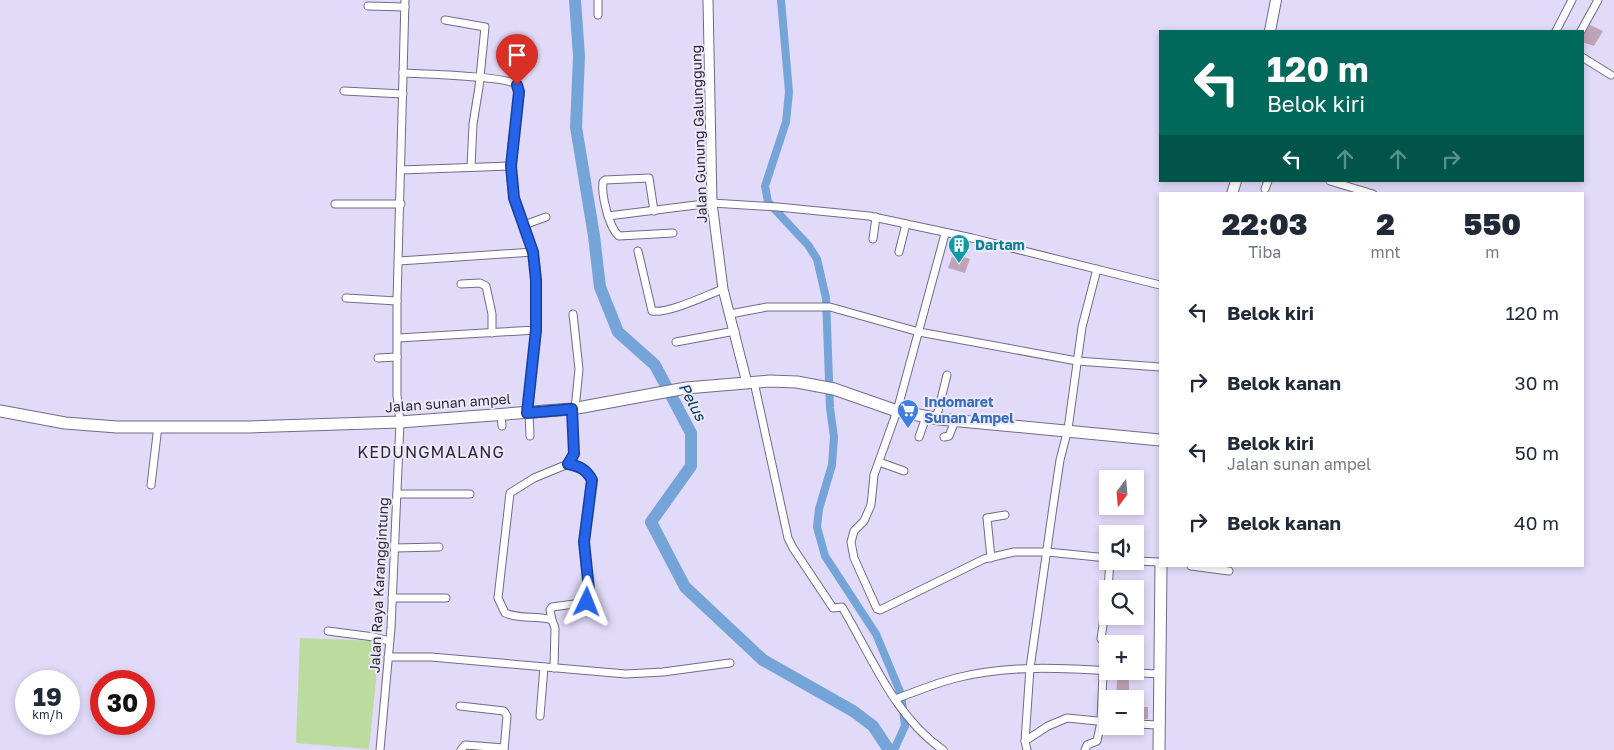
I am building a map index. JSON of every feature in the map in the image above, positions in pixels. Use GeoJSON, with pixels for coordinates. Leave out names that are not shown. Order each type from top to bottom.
{"type":"FeatureCollection","features":[{"type":"Feature","properties":{"kind":"main road"},"geometry":{"type":"LineString","coordinates":[[1270,30],[1276,0]]}},
{"type":"Feature","properties":{"kind":"main road","name":"Jalan sunan ampel"},"geometry":{"type":"LineString","coordinates":[[0,411],[41,420],[82,425],[249,427],[400,422],[574,409],[686,388],[797,382],[820,386],[897,411],[931,418],[1159,440]]}},
{"type":"Feature","properties":{"kind":"main road"},"geometry":{"type":"LineString","coordinates":[[1159,750],[1161,567]]}},
{"type":"Feature","properties":{"kind":"street"},"geometry":{"type":"LineString","coordinates":[[598,0],[598,16]]}},
{"type":"Feature","properties":{"kind":"street","name":"Jalan Gunung Galunggung"},"geometry":{"type":"LineString","coordinates":[[708,0],[712,203],[723,289],[751,383]]}},
{"type":"Feature","properties":{"kind":"street"},"geometry":{"type":"LineString","coordinates":[[1557,30],[1572,0]]}},
{"type":"Feature","properties":{"kind":"street"},"geometry":{"type":"LineString","coordinates":[[1582,30],[1598,0]]}},
{"type":"Feature","properties":{"kind":"street"},"geometry":{"type":"LineString","coordinates":[[368,6],[405,3]]}},
{"type":"Feature","properties":{"kind":"street","name":"Jalan Raya Karanggintung"},"geometry":{"type":"LineString","coordinates":[[380,750],[392,598],[400,422],[397,395],[397,300],[405,3]]}},
{"type":"Feature","properties":{"kind":"street"},"geometry":{"type":"LineString","coordinates":[[444,20],[485,27],[473,124],[471,167]]}},
{"type":"Feature","properties":{"kind":"street"},"geometry":{"type":"LineString","coordinates":[[1584,58],[1611,75]]}},
{"type":"Feature","properties":{"kind":"street"},"geometry":{"type":"LineString","coordinates":[[403,73],[480,78],[512,82],[517,85],[519,92],[511,166],[514,198],[533,252],[536,280],[536,330],[528,413],[530,436]]}},
{"type":"Feature","properties":{"kind":"street"},"geometry":{"type":"LineString","coordinates":[[344,91],[403,94]]}},
{"type":"Feature","properties":{"kind":"street"},"geometry":{"type":"LineString","coordinates":[[401,170],[511,166]]}},
{"type":"Feature","properties":{"kind":"street"},"geometry":{"type":"LineString","coordinates":[[654,211],[649,178],[605,180],[602,185],[608,216],[615,233],[619,236],[674,233]]}},
{"type":"Feature","properties":{"kind":"street"},"geometry":{"type":"LineString","coordinates":[[1265,189],[1268,182]]}},
{"type":"Feature","properties":{"kind":"street"},"geometry":{"type":"LineString","coordinates":[[1333,182],[1366,192]]}},
{"type":"Feature","properties":{"kind":"street"},"geometry":{"type":"LineString","coordinates":[[608,216],[712,203],[778,206],[876,217],[1159,285]]}},
{"type":"Feature","properties":{"kind":"street"},"geometry":{"type":"LineString","coordinates":[[336,204],[401,204]]}},
{"type":"Feature","properties":{"kind":"street"},"geometry":{"type":"LineString","coordinates":[[524,226],[546,217]]}},
{"type":"Feature","properties":{"kind":"street"},"geometry":{"type":"LineString","coordinates":[[873,239],[876,217]]}},
{"type":"Feature","properties":{"kind":"street"},"geometry":{"type":"LineString","coordinates":[[899,252],[906,224]]}},
{"type":"Feature","properties":{"kind":"street"},"geometry":{"type":"LineString","coordinates":[[945,234],[897,411],[874,475],[871,505],[864,520],[854,531],[851,542],[854,558],[877,609],[880,610],[991,558],[1014,552],[1047,552],[1099,557]]}},
{"type":"Feature","properties":{"kind":"street"},"geometry":{"type":"LineString","coordinates":[[638,251],[652,311],[658,312],[671,308],[723,289]]}},
{"type":"Feature","properties":{"kind":"street"},"geometry":{"type":"LineString","coordinates":[[399,260],[533,252]]}},
{"type":"Feature","properties":{"kind":"street"},"geometry":{"type":"LineString","coordinates":[[1027,750],[1025,741],[1030,668],[1060,460],[1068,431],[1082,328],[1097,269]]}},
{"type":"Feature","properties":{"kind":"street"},"geometry":{"type":"LineString","coordinates":[[461,284],[480,283],[486,286],[492,314],[492,333]]}},
{"type":"Feature","properties":{"kind":"street"},"geometry":{"type":"LineString","coordinates":[[346,298],[397,300]]}},
{"type":"Feature","properties":{"kind":"street"},"geometry":{"type":"LineString","coordinates":[[730,314],[767,307],[830,307],[919,332],[1077,361],[1159,367]]}},
{"type":"Feature","properties":{"kind":"street"},"geometry":{"type":"LineString","coordinates":[[568,464],[574,454],[574,409],[579,369],[573,314]]}},
{"type":"Feature","properties":{"kind":"street"},"geometry":{"type":"LineString","coordinates":[[398,338],[536,330]]}},
{"type":"Feature","properties":{"kind":"street"},"geometry":{"type":"LineString","coordinates":[[676,342],[734,331]]}},
{"type":"Feature","properties":{"kind":"street"},"geometry":{"type":"LineString","coordinates":[[378,358],[397,357]]}},
{"type":"Feature","properties":{"kind":"street"},"geometry":{"type":"LineString","coordinates":[[919,437],[931,418],[947,376]]}},
{"type":"Feature","properties":{"kind":"street"},"geometry":{"type":"LineString","coordinates":[[751,383],[789,541],[798,560],[833,608],[842,607],[883,683],[895,699],[931,741],[943,750]]}},
{"type":"Feature","properties":{"kind":"street"},"geometry":{"type":"LineString","coordinates":[[501,414],[502,426]]}},
{"type":"Feature","properties":{"kind":"street"},"geometry":{"type":"LineString","coordinates":[[944,437],[948,437],[951,434],[955,421]]}},
{"type":"Feature","properties":{"kind":"street"},"geometry":{"type":"LineString","coordinates":[[151,485],[158,426]]}},
{"type":"Feature","properties":{"kind":"street"},"geometry":{"type":"LineString","coordinates":[[879,462],[904,472]]}},
{"type":"Feature","properties":{"kind":"street"},"geometry":{"type":"LineString","coordinates":[[552,620],[542,617],[513,616],[504,612],[498,598],[510,493],[534,478],[568,464],[578,466],[592,480],[584,542],[590,599],[589,602],[552,607],[550,610],[555,628],[554,668]]}},
{"type":"Feature","properties":{"kind":"street"},"geometry":{"type":"LineString","coordinates":[[397,494],[470,494]]}},
{"type":"Feature","properties":{"kind":"street"},"geometry":{"type":"LineString","coordinates":[[991,558],[987,518],[1005,515]]}},
{"type":"Feature","properties":{"kind":"street"},"geometry":{"type":"LineString","coordinates":[[395,548],[439,547]]}},
{"type":"Feature","properties":{"kind":"street"},"geometry":{"type":"LineString","coordinates":[[1144,561],[1159,562]]}},
{"type":"Feature","properties":{"kind":"street"},"geometry":{"type":"LineString","coordinates":[[1199,567],[1229,571]]}},
{"type":"Feature","properties":{"kind":"street"},"geometry":{"type":"LineString","coordinates":[[392,598],[446,598]]}},
{"type":"Feature","properties":{"kind":"street"},"geometry":{"type":"LineString","coordinates":[[328,631],[374,637],[389,641]]}},
{"type":"Feature","properties":{"kind":"street"},"geometry":{"type":"LineString","coordinates":[[388,657],[431,657],[635,674],[730,663]]}},
{"type":"Feature","properties":{"kind":"street"},"geometry":{"type":"LineString","coordinates":[[540,716],[544,667]]}},
{"type":"Feature","properties":{"kind":"street"},"geometry":{"type":"LineString","coordinates":[[895,699],[956,678],[1003,670],[1030,668],[1099,672]]}},
{"type":"Feature","properties":{"kind":"street"},"geometry":{"type":"LineString","coordinates":[[1144,673],[1159,674]]}},
{"type":"Feature","properties":{"kind":"street"},"geometry":{"type":"LineString","coordinates":[[460,706],[504,711],[507,716],[504,749],[465,745],[461,750]]}},
{"type":"Feature","properties":{"kind":"street"},"geometry":{"type":"LineString","coordinates":[[1025,741],[1048,726],[1066,718],[1099,721]]}},
{"type":"Feature","properties":{"kind":"street"},"geometry":{"type":"LineString","coordinates":[[1144,724],[1159,725]]}},
{"type":"Feature","properties":{"kind":"street"},"geometry":{"type":"LineString","coordinates":[[1085,750],[1086,745],[1097,741],[1099,735]]}},
{"type":"Feature","properties":{"kind":"green space"},"geometry":{"type":"Polygon","coordinates":[[[300,638],[380,641],[369,749],[296,743],[300,638]]]}},
{"type":"Feature","properties":{"kind":"building"},"geometry":{"type":"Polygon","coordinates":[[[1590,25],[1603,31],[1594,46],[1584,43],[1584,33],[1590,25]]]}},
{"type":"Feature","properties":{"kind":"building","name":"Dartam"},"geometry":{"type":"Polygon","coordinates":[[[958,255],[970,259],[965,273],[948,268],[952,257],[958,259],[958,255]]]}},
{"type":"Feature","properties":{"kind":"building"},"geometry":{"type":"Polygon","coordinates":[[[1117,680],[1129,680],[1129,690],[1116,690],[1117,680]]]}},
{"type":"Feature","properties":{"kind":"building"},"geometry":{"type":"Polygon","coordinates":[[[1144,707],[1148,707],[1148,719],[1144,719],[1144,707]]]}},
{"type":"Feature","properties":{"kind":"waterway","name":"Pelus"},"geometry":{"type":"LineString","coordinates":[[575,0],[579,56],[576,127],[594,236],[600,287],[618,332],[655,365],[691,433],[691,466],[651,522],[685,587],[763,660],[853,711],[873,726],[889,750]]}},
{"type":"Feature","properties":{"kind":"waterway"},"geometry":{"type":"LineString","coordinates":[[781,0],[789,92],[786,122],[765,186],[768,202],[808,245],[817,259],[826,298],[830,408],[834,437],[832,465],[819,509],[817,527],[825,556],[876,634],[901,694],[905,726],[894,750]]}},
{"type":"Feature","properties":{"kind":"place","name":"Dartam"},"geometry":{"type":"Point","coordinates":[959,264]}},
{"type":"Feature","properties":{"kind":"place","name":"Indomaret Sunan Ampel"},"geometry":{"type":"Point","coordinates":[908,429]}},
{"type":"Feature","properties":{"kind":"district","name":"KEDUNGMALANG"},"geometry":{"type":"Point","coordinates":[431,452]}},
{"type":"Feature","properties":{"kind":"route"},"geometry":{"type":"LineString","coordinates":[[517,85],[519,92],[511,166],[514,198],[533,252],[536,280],[536,330],[527,413],[572,409],[574,454],[568,464],[578,466],[584,470],[592,480],[584,542],[590,599],[587,602]]}}]}
